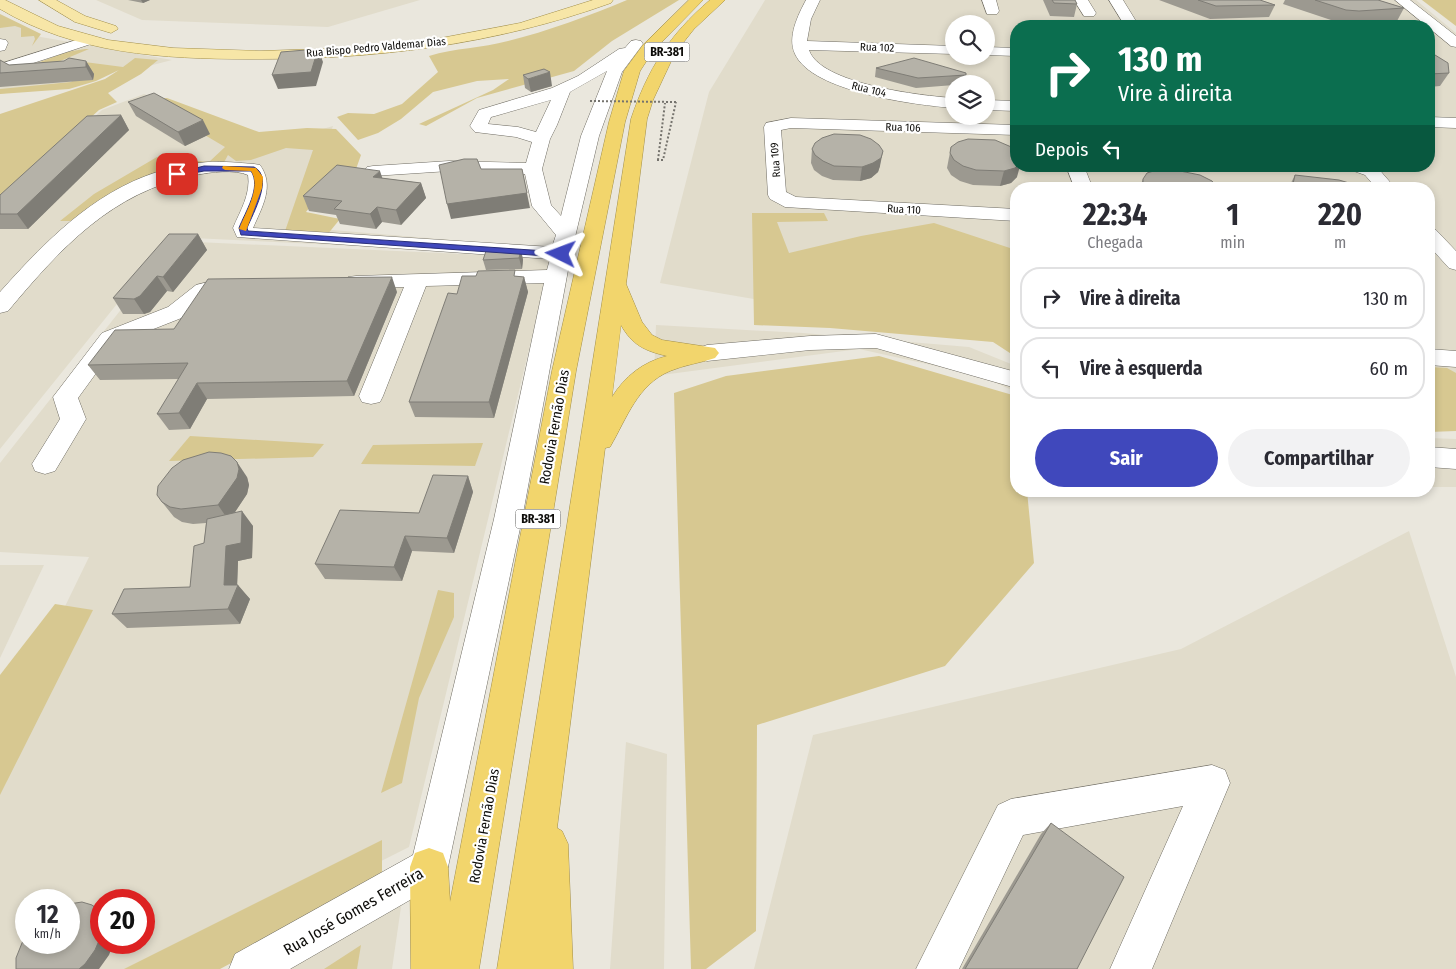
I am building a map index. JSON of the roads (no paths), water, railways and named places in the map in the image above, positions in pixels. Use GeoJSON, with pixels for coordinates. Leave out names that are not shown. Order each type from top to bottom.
{"type":"FeatureCollection","features":[{"type":"Feature","properties":{"kind":"highway","name":"BR-381"},"geometry":{"type":"LineString","coordinates":[[518,969],[617,286],[639,119],[646,94],[668,50],[690,24],[718,0]]}},
{"type":"Feature","properties":{"kind":"highway","name":"BR-381"},"geometry":{"type":"LineString","coordinates":[[636,44],[654,28],[693,3]]}},
{"type":"Feature","properties":{"kind":"highway","name":"Rodovia Fernão Dias"},"geometry":{"type":"LineString","coordinates":[[458,969],[564,371],[617,122],[632,72],[648,48],[693,3]]}},
{"type":"Feature","properties":{"kind":"highway"},"geometry":{"type":"LineString","coordinates":[[617,286],[633,323],[644,340],[663,347],[707,353]]}},
{"type":"Feature","properties":{"kind":"highway","name":"BR-381"},"geometry":{"type":"LineString","coordinates":[[592,457],[625,394],[639,378],[659,367],[707,353]]}},
{"type":"Feature","properties":{"kind":"highway"},"geometry":{"type":"LineString","coordinates":[[547,765],[552,969]]}},
{"type":"Feature","properties":{"kind":"highway"},"geometry":{"type":"LineString","coordinates":[[430,867],[432,969]]}},
{"type":"Feature","properties":{"kind":"main road"},"geometry":{"type":"LineString","coordinates":[[46,0],[80,19],[101,27],[128,32]]}},
{"type":"Feature","properties":{"kind":"main road","name":"Rua Bispo Pedro Valdemar Dias"},"geometry":{"type":"LineString","coordinates":[[206,40],[271,43],[401,35],[532,11],[567,0]]}},
{"type":"Feature","properties":{"kind":"main road","name":"Rua Bispo Pedro Valdemar Dias"},"geometry":{"type":"LineString","coordinates":[[0,3],[29,19],[63,33],[89,40],[129,48],[218,55],[353,51],[420,45],[499,31],[550,19],[606,0]]}},
{"type":"Feature","properties":{"kind":"street"},"geometry":{"type":"LineString","coordinates":[[801,45],[804,16],[813,0]]}},
{"type":"Feature","properties":{"kind":"street"},"geometry":{"type":"LineString","coordinates":[[1081,0],[1089,13]]}},
{"type":"Feature","properties":{"kind":"street"},"geometry":{"type":"LineString","coordinates":[[1116,0],[1128,20]]}},
{"type":"Feature","properties":{"kind":"street"},"geometry":{"type":"LineString","coordinates":[[1402,0],[1427,20]]}},
{"type":"Feature","properties":{"kind":"street"},"geometry":{"type":"LineString","coordinates":[[1435,26],[1456,43]]}},
{"type":"Feature","properties":{"kind":"street"},"geometry":{"type":"LineString","coordinates":[[27,60],[63,33]]}},
{"type":"Feature","properties":{"kind":"street"},"geometry":{"type":"LineString","coordinates":[[1,69],[89,40]]}},
{"type":"Feature","properties":{"kind":"street"},"geometry":{"type":"LineString","coordinates":[[541,139],[518,132],[481,128],[478,126],[485,114],[528,103],[563,89],[595,72],[636,44]]}},
{"type":"Feature","properties":{"kind":"street","name":"Rodovia Fernão Dias"},"geometry":{"type":"LineString","coordinates":[[430,867],[508,518],[560,262],[590,136],[615,71],[636,44]]}},
{"type":"Feature","properties":{"kind":"street","name":"Rua 102"},"geometry":{"type":"LineString","coordinates":[[801,45],[945,50]]}},
{"type":"Feature","properties":{"kind":"street","name":"Rua 104"},"geometry":{"type":"LineString","coordinates":[[801,45],[803,56],[817,68],[852,86],[931,103],[945,104]]}},
{"type":"Feature","properties":{"kind":"street"},"geometry":{"type":"LineString","coordinates":[[995,51],[1010,52]]}},
{"type":"Feature","properties":{"kind":"street"},"geometry":{"type":"LineString","coordinates":[[1,69],[38,71]]}},
{"type":"Feature","properties":{"kind":"street"},"geometry":{"type":"LineString","coordinates":[[560,262],[542,206],[533,169],[541,139],[549,125],[563,89]]}},
{"type":"Feature","properties":{"kind":"street"},"geometry":{"type":"LineString","coordinates":[[995,105],[1010,106]]}},
{"type":"Feature","properties":{"kind":"street"},"geometry":{"type":"LineString","coordinates":[[1435,122],[1456,123]]}},
{"type":"Feature","properties":{"kind":"street","name":"Rua 106"},"geometry":{"type":"LineString","coordinates":[[791,123],[1010,130]]}},
{"type":"Feature","properties":{"kind":"street","name":"Rua 109"},"geometry":{"type":"LineString","coordinates":[[791,123],[772,127],[777,195],[792,203]]}},
{"type":"Feature","properties":{"kind":"street"},"geometry":{"type":"LineString","coordinates":[[373,171],[449,166],[533,169]]}},
{"type":"Feature","properties":{"kind":"street"},"geometry":{"type":"LineString","coordinates":[[0,306],[57,241],[101,206],[136,186],[156,179],[204,168],[254,169],[256,172],[259,177],[258,188],[243,228],[244,233],[560,262]]}},
{"type":"Feature","properties":{"kind":"street"},"geometry":{"type":"LineString","coordinates":[[1367,172],[1379,182]]}},
{"type":"Feature","properties":{"kind":"street","name":"Rua 110"},"geometry":{"type":"LineString","coordinates":[[792,203],[1010,215]]}},
{"type":"Feature","properties":{"kind":"street"},"geometry":{"type":"LineString","coordinates":[[1435,241],[1456,264]]}},
{"type":"Feature","properties":{"kind":"street"},"geometry":{"type":"LineString","coordinates":[[334,282],[423,280],[464,284],[560,262]]}},
{"type":"Feature","properties":{"kind":"street"},"geometry":{"type":"LineString","coordinates":[[371,396],[423,280]]}},
{"type":"Feature","properties":{"kind":"street"},"geometry":{"type":"LineString","coordinates":[[45,464],[73,419],[65,397],[110,338],[176,312],[204,290],[216,286],[252,285]]}},
{"type":"Feature","properties":{"kind":"street"},"geometry":{"type":"LineString","coordinates":[[707,353],[810,343],[876,341],[1010,378]]}},
{"type":"Feature","properties":{"kind":"street"},"geometry":{"type":"LineString","coordinates":[[1435,357],[1456,359]]}},
{"type":"Feature","properties":{"kind":"street"},"geometry":{"type":"LineString","coordinates":[[1435,457],[1456,459]]}},
{"type":"Feature","properties":{"kind":"street"},"geometry":{"type":"LineString","coordinates":[[937,969],[1011,818],[1212,783],[1131,969]]}},
{"type":"Feature","properties":{"kind":"street","name":"Rua José Gomes Ferreira"},"geometry":{"type":"LineString","coordinates":[[250,969],[430,867]]}}]}
